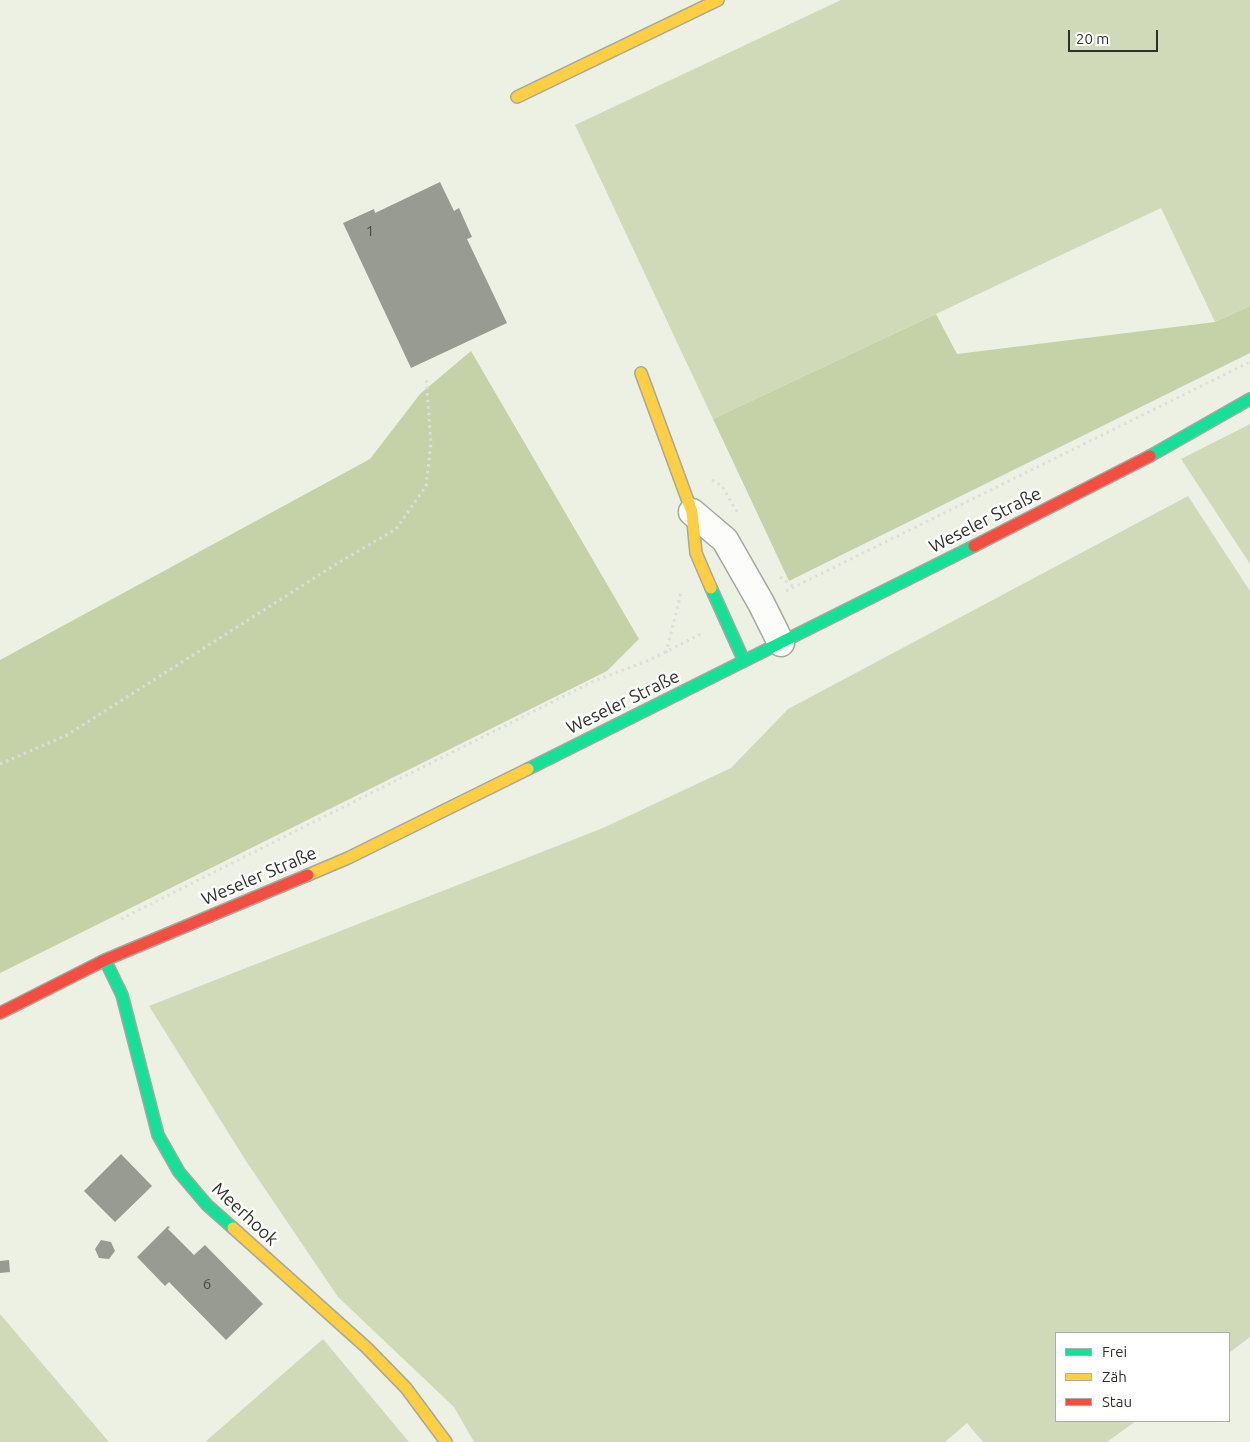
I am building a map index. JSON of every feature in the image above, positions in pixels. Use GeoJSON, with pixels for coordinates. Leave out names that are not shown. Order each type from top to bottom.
{"type":"FeatureCollection","features":[{"type":"Feature","properties":{"kind":"main road"},"geometry":{"type":"LineString","coordinates":[[517,97],[718,0]]}},
{"type":"Feature","properties":{"kind":"main road"},"geometry":{"type":"LineString","coordinates":[[642,374],[692,512],[696,553],[724,621],[744,662]]}},
{"type":"Feature","properties":{"kind":"main road","name":"Weseler Straße"},"geometry":{"type":"LineString","coordinates":[[0,1013],[105,960],[348,858],[744,662],[1134,465],[1250,400]]}},
{"type":"Feature","properties":{"kind":"main road","name":"Meerhook"},"geometry":{"type":"LineString","coordinates":[[105,960],[122,995],[158,1135],[179,1172],[207,1205],[367,1348],[406,1388],[446,1442]]}},
{"type":"Feature","properties":{"kind":"street"},"geometry":{"type":"LineString","coordinates":[[692,512],[725,540],[761,603],[781,643]]}},
{"type":"Feature","properties":{"kind":"path"},"geometry":{"type":"LineString","coordinates":[[761,603],[1250,362]]}},
{"type":"Feature","properties":{"kind":"path"},"geometry":{"type":"LineString","coordinates":[[0,764],[67,735],[338,563],[396,529],[426,486],[431,443],[426,377]]}},
{"type":"Feature","properties":{"kind":"path"},"geometry":{"type":"LineString","coordinates":[[666,652],[683,581],[696,553]]}},
{"type":"Feature","properties":{"kind":"path"},"geometry":{"type":"LineString","coordinates":[[115,922],[594,681],[647,662],[724,621]]}},
{"type":"Feature","properties":{"kind":"green space"},"geometry":{"type":"Polygon","coordinates":[[[841,0],[1250,0],[1250,306],[1215,322],[1161,208],[713,419],[575,125],[841,0]]]}},
{"type":"Feature","properties":{"kind":"green space"},"geometry":{"type":"Polygon","coordinates":[[[1250,306],[1250,353],[789,581],[713,419],[936,314],[957,354],[1215,322],[1250,306]]]}},
{"type":"Feature","properties":{"kind":"green space"},"geometry":{"type":"Polygon","coordinates":[[[471,351],[639,639],[607,671],[0,973],[0,660],[370,459],[420,394],[471,351]]]}},
{"type":"Feature","properties":{"kind":"green space"},"geometry":{"type":"Polygon","coordinates":[[[1250,424],[1250,564],[1181,459],[1250,424]]]}},
{"type":"Feature","properties":{"kind":"green space"},"geometry":{"type":"Polygon","coordinates":[[[1188,496],[1250,591],[1250,1337],[1230,1352],[1230,1332],[1055,1332],[1055,1422],[1135,1422],[1107,1442],[983,1442],[967,1423],[945,1442],[474,1442],[454,1407],[338,1297],[246,1161],[149,1006],[603,828],[731,768],[788,709],[1188,496]]]}},
{"type":"Feature","properties":{"kind":"green space"},"geometry":{"type":"Polygon","coordinates":[[[0,1314],[109,1442],[0,1442],[0,1314]]]}},
{"type":"Feature","properties":{"kind":"green space"},"geometry":{"type":"Polygon","coordinates":[[[323,1339],[409,1442],[205,1442],[323,1339]]]}},
{"type":"Feature","properties":{"kind":"building"},"geometry":{"type":"Polygon","coordinates":[[[440,182],[454,211],[459,208],[472,237],[467,239],[507,323],[411,368],[343,223],[374,209],[375,213],[440,182]]]}},
{"type":"Feature","properties":{"kind":"building"},"geometry":{"type":"Polygon","coordinates":[[[121,1154],[152,1186],[115,1222],[84,1191],[121,1154]]]}},
{"type":"Feature","properties":{"kind":"building"},"geometry":{"type":"Polygon","coordinates":[[[168,1226],[170,1227],[168,1229],[194,1255],[205,1245],[263,1304],[226,1340],[169,1282],[165,1286],[137,1257],[168,1226]]]}},
{"type":"Feature","properties":{"kind":"building"},"geometry":{"type":"Polygon","coordinates":[[[101,1240],[111,1242],[115,1251],[109,1259],[99,1258],[95,1249],[101,1240]]]}},
{"type":"Feature","properties":{"kind":"building"},"geometry":{"type":"Polygon","coordinates":[[[9,1260],[10,1272],[0,1273],[0,1261],[9,1260]]]}},
{"type":"Feature","properties":{"kind":"traffic: fast"},"geometry":{"type":"LineString","coordinates":[[1150,456],[1250,399]]}},
{"type":"Feature","properties":{"kind":"traffic: fast"},"geometry":{"type":"LineString","coordinates":[[528,769],[974,546]]}},
{"type":"Feature","properties":{"kind":"traffic: fast"},"geometry":{"type":"LineString","coordinates":[[711,588],[744,661]]}},
{"type":"Feature","properties":{"kind":"traffic: fast"},"geometry":{"type":"LineString","coordinates":[[105,960],[122,995],[158,1135],[179,1172],[207,1205],[233,1228]]}},
{"type":"Feature","properties":{"kind":"traffic: slow"},"geometry":{"type":"LineString","coordinates":[[517,97],[718,0]]}},
{"type":"Feature","properties":{"kind":"traffic: slow"},"geometry":{"type":"LineString","coordinates":[[641,373],[692,512],[696,553],[711,588]]}},
{"type":"Feature","properties":{"kind":"traffic: slow"},"geometry":{"type":"LineString","coordinates":[[308,875],[348,858],[528,769]]}},
{"type":"Feature","properties":{"kind":"traffic: slow"},"geometry":{"type":"LineString","coordinates":[[233,1228],[367,1348],[406,1388],[446,1442]]}},
{"type":"Feature","properties":{"kind":"traffic: jam"},"geometry":{"type":"LineString","coordinates":[[974,546],[1150,456]]}},
{"type":"Feature","properties":{"kind":"traffic: jam"},"geometry":{"type":"LineString","coordinates":[[0,1013],[105,960],[308,875]]}}]}
